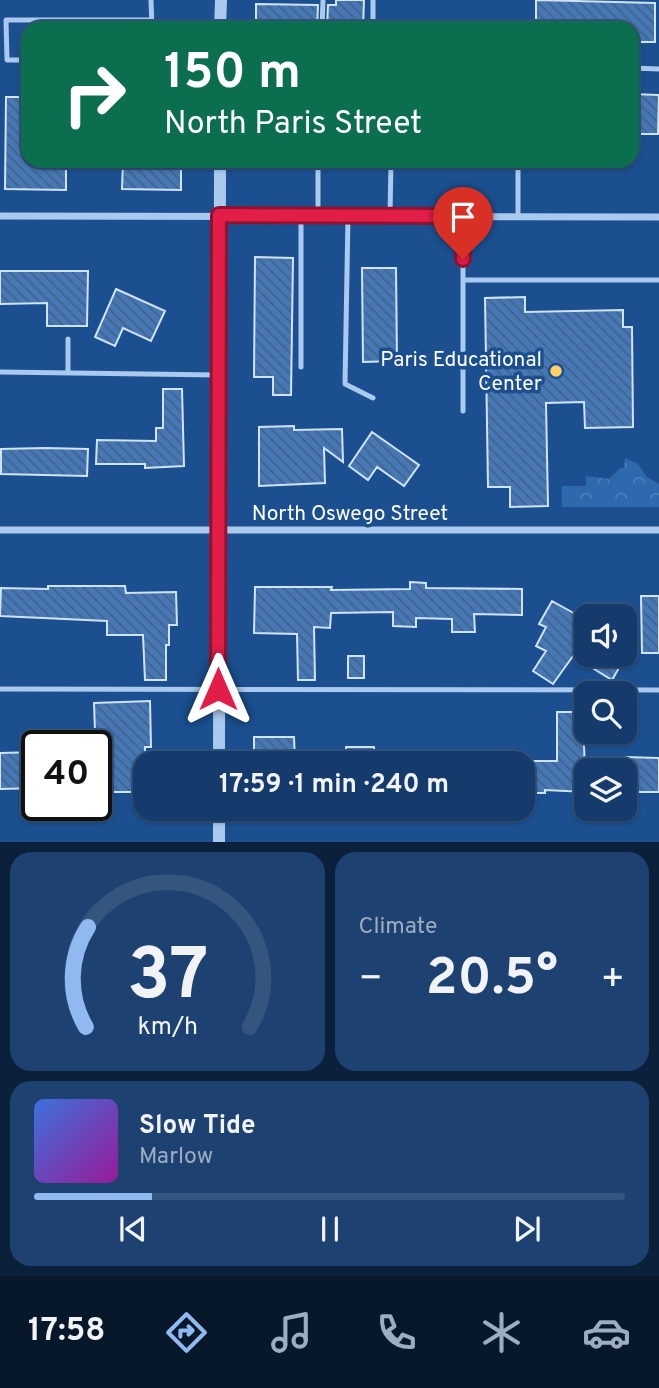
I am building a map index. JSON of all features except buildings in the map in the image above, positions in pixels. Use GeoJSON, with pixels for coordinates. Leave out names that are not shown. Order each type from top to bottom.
{"type":"FeatureCollection","features":[{"type":"Feature","properties":{"kind":"street"},"geometry":{"type":"LineString","coordinates":[[220,0],[220,21]]}},
{"type":"Feature","properties":{"kind":"street"},"geometry":{"type":"LineString","coordinates":[[219,751],[220,168]]}},
{"type":"Feature","properties":{"kind":"street"},"geometry":{"type":"LineString","coordinates":[[0,216],[659,217]]}},
{"type":"Feature","properties":{"kind":"street","name":"North Oswego Street"},"geometry":{"type":"LineString","coordinates":[[0,530],[659,530]]}},
{"type":"Feature","properties":{"kind":"street"},"geometry":{"type":"LineString","coordinates":[[219,821],[219,842]]}},
{"type":"Feature","properties":{"kind":"lane"},"geometry":{"type":"LineString","coordinates":[[21,60],[7,60],[6,20],[151,20],[151,0]]}},
{"type":"Feature","properties":{"kind":"lane"},"geometry":{"type":"LineString","coordinates":[[322,21],[323,0]]}},
{"type":"Feature","properties":{"kind":"lane"},"geometry":{"type":"LineString","coordinates":[[373,0],[373,21]]}},
{"type":"Feature","properties":{"kind":"lane"},"geometry":{"type":"LineString","coordinates":[[639,68],[659,69]]}},
{"type":"Feature","properties":{"kind":"lane"},"geometry":{"type":"LineString","coordinates":[[318,168],[318,216]]}},
{"type":"Feature","properties":{"kind":"lane"},"geometry":{"type":"LineString","coordinates":[[390,216],[391,168]]}},
{"type":"Feature","properties":{"kind":"lane"},"geometry":{"type":"LineString","coordinates":[[518,168],[518,217]]}},
{"type":"Feature","properties":{"kind":"lane"},"geometry":{"type":"LineString","coordinates":[[301,216],[301,367]]}},
{"type":"Feature","properties":{"kind":"lane"},"geometry":{"type":"LineString","coordinates":[[348,216],[345,384],[373,398]]}},
{"type":"Feature","properties":{"kind":"lane"},"geometry":{"type":"LineString","coordinates":[[463,216],[463,411]]}},
{"type":"Feature","properties":{"kind":"lane"},"geometry":{"type":"LineString","coordinates":[[463,280],[659,280]]}},
{"type":"Feature","properties":{"kind":"lane"},"geometry":{"type":"LineString","coordinates":[[68,338],[68,372]]}},
{"type":"Feature","properties":{"kind":"lane"},"geometry":{"type":"LineString","coordinates":[[0,372],[218,375]]}},
{"type":"Feature","properties":{"kind":"lane"},"geometry":{"type":"LineString","coordinates":[[0,689],[659,690]]}},
{"type":"Feature","properties":{"kind":"green space"},"geometry":{"type":"Polygon","coordinates":[[[625,458],[638,464],[647,477],[659,484],[659,507],[562,507],[562,486],[586,486],[586,476],[609,479],[620,468],[624,468],[625,458]]]}},
{"type":"Feature","properties":{"kind":"place","name":"Paris Educational Center"},"geometry":{"type":"Point","coordinates":[556,371]}},
{"type":"Feature","properties":{"kind":"route"},"geometry":{"type":"LineString","coordinates":[[218,689],[219,215],[463,216],[463,259]]}}]}
